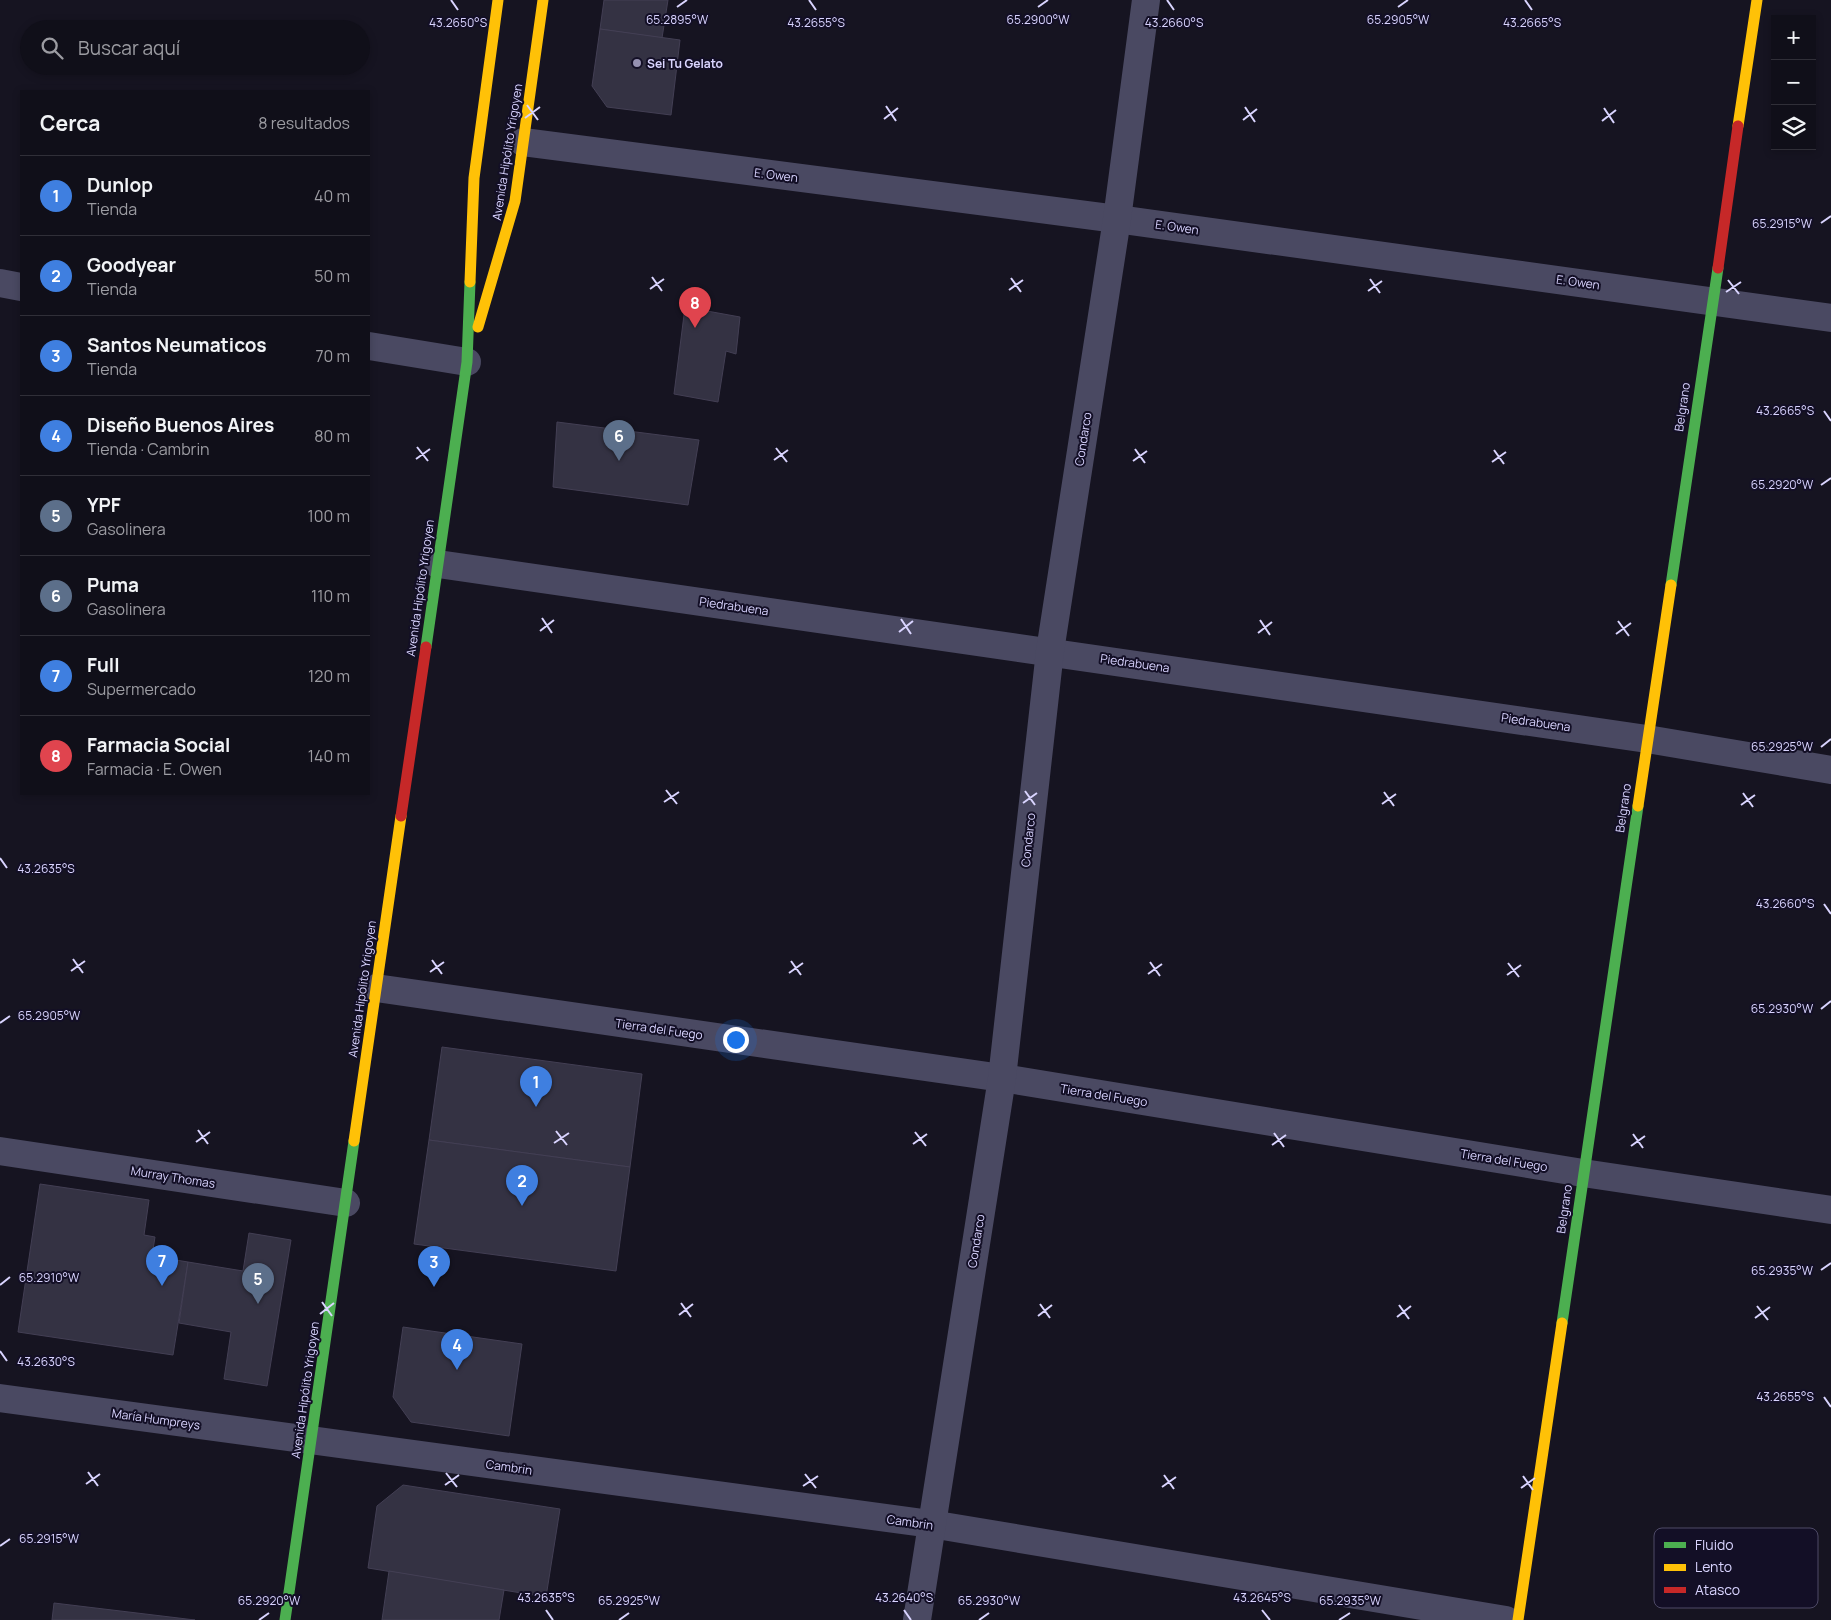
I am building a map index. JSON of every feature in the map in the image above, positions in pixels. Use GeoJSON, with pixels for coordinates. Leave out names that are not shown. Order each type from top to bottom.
{"type":"FeatureCollection","features":[{"type":"Feature","properties":{"kind":"main road","name":"Avenida Hipólito Yrigoyen"},"geometry":{"type":"LineString","coordinates":[[285,1620],[467,362],[474,178],[498,0]]}},
{"type":"Feature","properties":{"kind":"main road","name":"Avenida Hipólito Yrigoyen"},"geometry":{"type":"LineString","coordinates":[[467,362],[506,237],[515,201],[543,0]]}},
{"type":"Feature","properties":{"kind":"main road","name":"Belgrano"},"geometry":{"type":"LineString","coordinates":[[1518,1620],[1757,0]]}},
{"type":"Feature","properties":{"kind":"street","name":"Condarco"},"geometry":{"type":"LineString","coordinates":[[917,1620],[1002,1078],[1050,651],[1117,219],[1146,0]]}},
{"type":"Feature","properties":{"kind":"street","name":"E. Owen"},"geometry":{"type":"LineString","coordinates":[[523,142],[1117,219],[1831,318]]}},
{"type":"Feature","properties":{"kind":"street"},"geometry":{"type":"LineString","coordinates":[[0,283],[20,287]]}},
{"type":"Feature","properties":{"kind":"street"},"geometry":{"type":"LineString","coordinates":[[370,346],[467,362]]}},
{"type":"Feature","properties":{"kind":"street","name":"Piedrabuena"},"geometry":{"type":"LineString","coordinates":[[438,564],[1050,651],[1647,739],[1831,770]]}},
{"type":"Feature","properties":{"kind":"street","name":"Tierra del Fuego"},"geometry":{"type":"LineString","coordinates":[[376,988],[1002,1078],[1583,1173],[1831,1210]]}},
{"type":"Feature","properties":{"kind":"street","name":"Murray Thomas"},"geometry":{"type":"LineString","coordinates":[[0,1151],[346,1203]]}},
{"type":"Feature","properties":{"kind":"street","name":"María Humpreys"},"geometry":{"type":"LineString","coordinates":[[0,1398],[312,1441]]}},
{"type":"Feature","properties":{"kind":"street","name":"Cambrin"},"geometry":{"type":"LineString","coordinates":[[312,1441],[931,1524],[1506,1620]]}},
{"type":"Feature","properties":{"kind":"building"},"geometry":{"type":"Polygon","coordinates":[[[604,0],[668,0],[662,38],[600,29],[604,0]]]}},
{"type":"Feature","properties":{"kind":"building","name":"Sei Tu Gelato"},"geometry":{"type":"Polygon","coordinates":[[[600,29],[680,40],[671,115],[607,107],[592,86],[600,29]]]}},
{"type":"Feature","properties":{"kind":"building"},"geometry":{"type":"Polygon","coordinates":[[[685,307],[740,317],[736,354],[726,351],[718,402],[674,394],[685,307]]]}},
{"type":"Feature","properties":{"kind":"building"},"geometry":{"type":"Polygon","coordinates":[[[557,422],[699,440],[688,505],[553,487],[557,422]]]}},
{"type":"Feature","properties":{"kind":"building"},"geometry":{"type":"Polygon","coordinates":[[[442,1047],[642,1074],[630,1167],[429,1140],[442,1047]]]}},
{"type":"Feature","properties":{"kind":"building"},"geometry":{"type":"Polygon","coordinates":[[[429,1140],[630,1167],[616,1271],[414,1244],[429,1140]]]}},
{"type":"Feature","properties":{"kind":"building"},"geometry":{"type":"Polygon","coordinates":[[[40,1184],[149,1200],[144,1235],[155,1237],[152,1256],[188,1262],[173,1355],[18,1332],[40,1184]]]}},
{"type":"Feature","properties":{"kind":"building"},"geometry":{"type":"Polygon","coordinates":[[[249,1233],[291,1240],[267,1386],[224,1379],[231,1332],[179,1323],[188,1262],[243,1271],[249,1233]]]}},
{"type":"Feature","properties":{"kind":"building"},"geometry":{"type":"Polygon","coordinates":[[[403,1327],[522,1344],[509,1436],[411,1422],[393,1397],[403,1327]]]}},
{"type":"Feature","properties":{"kind":"building"},"geometry":{"type":"Polygon","coordinates":[[[403,1485],[560,1509],[546,1597],[368,1568],[377,1506],[403,1485]]]}},
{"type":"Feature","properties":{"kind":"building"},"geometry":{"type":"Polygon","coordinates":[[[389,1571],[504,1590],[499,1620],[382,1620],[389,1571]]]}},
{"type":"Feature","properties":{"kind":"building"},"geometry":{"type":"Polygon","coordinates":[[[54,1603],[195,1620],[52,1620],[54,1603]]]}},
{"type":"Feature","properties":{"kind":"traffic: fast"},"geometry":{"type":"LineString","coordinates":[[1671,585],[1718,268]]}},
{"type":"Feature","properties":{"kind":"traffic: fast"},"geometry":{"type":"LineString","coordinates":[[426,647],[467,362],[470,282]]}},
{"type":"Feature","properties":{"kind":"traffic: fast"},"geometry":{"type":"LineString","coordinates":[[1562,1323],[1638,806]]}},
{"type":"Feature","properties":{"kind":"traffic: fast"},"geometry":{"type":"LineString","coordinates":[[285,1620],[354,1141]]}},
{"type":"Feature","properties":{"kind":"traffic: slow"},"geometry":{"type":"LineString","coordinates":[[470,282],[474,178],[498,0]]}},
{"type":"Feature","properties":{"kind":"traffic: slow"},"geometry":{"type":"LineString","coordinates":[[478,327],[515,201],[543,0]]}},
{"type":"Feature","properties":{"kind":"traffic: slow"},"geometry":{"type":"LineString","coordinates":[[1738,126],[1757,0]]}},
{"type":"Feature","properties":{"kind":"traffic: slow"},"geometry":{"type":"LineString","coordinates":[[1638,806],[1671,585]]}},
{"type":"Feature","properties":{"kind":"traffic: slow"},"geometry":{"type":"LineString","coordinates":[[354,1141],[401,816]]}},
{"type":"Feature","properties":{"kind":"traffic: slow"},"geometry":{"type":"LineString","coordinates":[[1518,1620],[1562,1323]]}},
{"type":"Feature","properties":{"kind":"traffic: jam"},"geometry":{"type":"LineString","coordinates":[[1718,268],[1738,126]]}},
{"type":"Feature","properties":{"kind":"traffic: jam"},"geometry":{"type":"LineString","coordinates":[[401,816],[426,647]]}},
{"type":"Feature","properties":{"kind":"place","name":"Sei Tu Gelato"},"geometry":{"type":"Point","coordinates":[637,63]}},
{"type":"Feature","properties":{"kind":"place","name":"Farmacia Social"},"geometry":{"type":"Point","coordinates":[695,328]}},
{"type":"Feature","properties":{"kind":"place","name":"Puma"},"geometry":{"type":"Point","coordinates":[619,461]}},
{"type":"Feature","properties":{"kind":"place","name":"Dunlop"},"geometry":{"type":"Point","coordinates":[536,1107]}},
{"type":"Feature","properties":{"kind":"place","name":"Goodyear"},"geometry":{"type":"Point","coordinates":[522,1206]}},
{"type":"Feature","properties":{"kind":"place","name":"Full"},"geometry":{"type":"Point","coordinates":[162,1286]}},
{"type":"Feature","properties":{"kind":"place","name":"Santos Neumaticos"},"geometry":{"type":"Point","coordinates":[434,1287]}},
{"type":"Feature","properties":{"kind":"place","name":"YPF"},"geometry":{"type":"Point","coordinates":[258,1304]}},
{"type":"Feature","properties":{"kind":"place","name":"Diseño Buenos Aires"},"geometry":{"type":"Point","coordinates":[457,1370]}}]}
